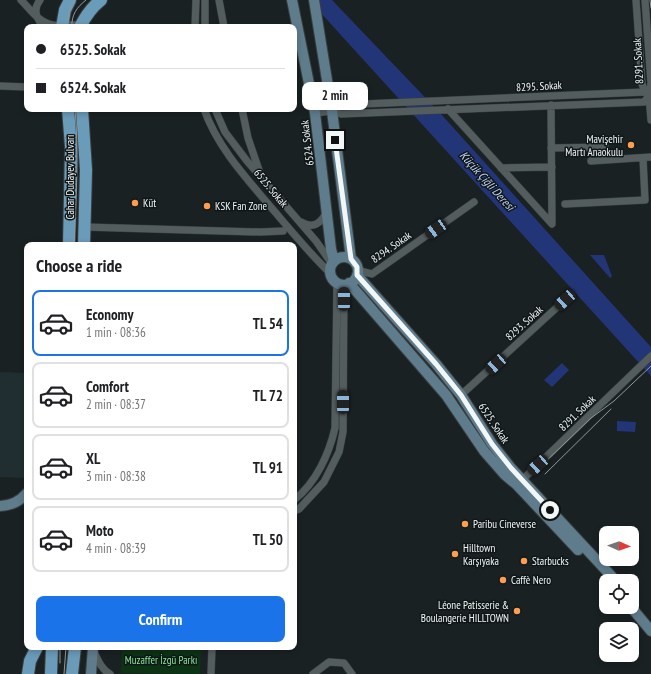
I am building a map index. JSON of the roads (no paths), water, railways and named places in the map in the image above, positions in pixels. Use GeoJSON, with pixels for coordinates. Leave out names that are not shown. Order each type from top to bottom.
{"type":"FeatureCollection","features":[{"type":"Feature","properties":{"kind":"main road"},"geometry":{"type":"LineString","coordinates":[[63,24],[70,0]]}},
{"type":"Feature","properties":{"kind":"main road"},"geometry":{"type":"LineString","coordinates":[[81,24],[94,6],[101,0]]}},
{"type":"Feature","properties":{"kind":"main road","name":"Cahar Dudayev Bulvarı"},"geometry":{"type":"LineString","coordinates":[[68,112],[71,147],[69,242]]}},
{"type":"Feature","properties":{"kind":"main road","name":"Cahar Dudayev Bulvarı"},"geometry":{"type":"LineString","coordinates":[[82,112],[86,170],[84,242]]}},
{"type":"Feature","properties":{"kind":"main road"},"geometry":{"type":"LineString","coordinates":[[28,674],[30,661],[36,650]]}},
{"type":"Feature","properties":{"kind":"main road"},"geometry":{"type":"LineString","coordinates":[[51,674],[52,650]]}},
{"type":"Feature","properties":{"kind":"main road"},"geometry":{"type":"LineString","coordinates":[[72,674],[75,650]]}},
{"type":"Feature","properties":{"kind":"street"},"geometry":{"type":"LineString","coordinates":[[21,0],[41,24]]}},
{"type":"Feature","properties":{"kind":"street"},"geometry":{"type":"LineString","coordinates":[[36,17],[35,9],[40,0]]}},
{"type":"Feature","properties":{"kind":"street"},"geometry":{"type":"LineString","coordinates":[[195,24],[196,0]]}},
{"type":"Feature","properties":{"kind":"street"},"geometry":{"type":"LineString","coordinates":[[205,0],[205,24]]}},
{"type":"Feature","properties":{"kind":"street"},"geometry":{"type":"LineString","coordinates":[[219,0],[223,24]]}},
{"type":"Feature","properties":{"kind":"street","name":"6524. Sokak"},"geometry":{"type":"LineString","coordinates":[[292,0],[297,24]]}},
{"type":"Feature","properties":{"kind":"street"},"geometry":{"type":"LineString","coordinates":[[314,0],[332,111],[351,259]]}},
{"type":"Feature","properties":{"kind":"street","name":"8291. Sokak"},"geometry":{"type":"LineString","coordinates":[[636,0],[642,84],[647,94],[651,120]]}},
{"type":"Feature","properties":{"kind":"street","name":"8291. Sokak"},"geometry":{"type":"LineString","coordinates":[[645,0],[651,83],[647,94]]}},
{"type":"Feature","properties":{"kind":"street"},"geometry":{"type":"LineString","coordinates":[[36,17],[46,23],[51,24]]}},
{"type":"Feature","properties":{"kind":"street","name":"6524. Sokak"},"geometry":{"type":"LineString","coordinates":[[297,25],[315,113],[332,267]]}},
{"type":"Feature","properties":{"kind":"street"},"geometry":{"type":"LineString","coordinates":[[0,86],[24,87]]}},
{"type":"Feature","properties":{"kind":"street","name":"8295. Sokak"},"geometry":{"type":"LineString","coordinates":[[647,94],[644,102],[341,114],[332,111],[340,105],[647,94]]}},
{"type":"Feature","properties":{"kind":"street"},"geometry":{"type":"LineString","coordinates":[[445,109],[552,224],[551,106]]}},
{"type":"Feature","properties":{"kind":"street"},"geometry":{"type":"LineString","coordinates":[[315,113],[332,111]]}},
{"type":"Feature","properties":{"kind":"street","name":"6525. Sokak"},"geometry":{"type":"LineString","coordinates":[[205,112],[225,150],[263,198],[318,262],[332,267]]}},
{"type":"Feature","properties":{"kind":"street","name":"6525. Sokak"},"geometry":{"type":"LineString","coordinates":[[216,112],[225,132],[261,177],[316,241],[332,267]]}},
{"type":"Feature","properties":{"kind":"street"},"geometry":{"type":"LineString","coordinates":[[243,112],[248,138],[261,177]]}},
{"type":"Feature","properties":{"kind":"street"},"geometry":{"type":"LineString","coordinates":[[552,148],[605,147]]}},
{"type":"Feature","properties":{"kind":"street"},"geometry":{"type":"LineString","coordinates":[[591,161],[651,157]]}},
{"type":"Feature","properties":{"kind":"street"},"geometry":{"type":"LineString","coordinates":[[566,204],[645,200],[643,158]]}},
{"type":"Feature","properties":{"kind":"street"},"geometry":{"type":"LineString","coordinates":[[500,168],[552,167]]}},
{"type":"Feature","properties":{"kind":"street","name":"8294. Sokak"},"geometry":{"type":"LineString","coordinates":[[357,273],[372,274],[474,202]]}},
{"type":"Feature","properties":{"kind":"street"},"geometry":{"type":"LineString","coordinates":[[295,216],[307,226],[312,226],[324,217],[327,211]]}},
{"type":"Feature","properties":{"kind":"street"},"geometry":{"type":"LineString","coordinates":[[85,227],[260,232],[283,231]]}},
{"type":"Feature","properties":{"kind":"street"},"geometry":{"type":"LineString","coordinates":[[342,257],[351,259],[356,264],[357,273],[355,278],[343,284],[332,278],[332,267],[342,257]]}},
{"type":"Feature","properties":{"kind":"street","name":"6525. Sokak"},"geometry":{"type":"LineString","coordinates":[[357,273],[461,395],[492,444],[520,482],[603,574]]}},
{"type":"Feature","properties":{"kind":"street"},"geometry":{"type":"LineString","coordinates":[[297,497],[311,483],[330,448],[335,428],[343,284]]}},
{"type":"Feature","properties":{"kind":"street"},"geometry":{"type":"LineString","coordinates":[[297,510],[314,495],[324,482],[339,452],[343,432],[343,284]]}},
{"type":"Feature","properties":{"kind":"street","name":"6525. Sokak"},"geometry":{"type":"LineString","coordinates":[[343,284],[446,394],[484,451],[505,476],[520,482],[609,574]]}},
{"type":"Feature","properties":{"kind":"street","name":"8293. Sokak"},"geometry":{"type":"LineString","coordinates":[[461,395],[565,300]]}},
{"type":"Feature","properties":{"kind":"street","name":"8291. Sokak"},"geometry":{"type":"LineString","coordinates":[[520,482],[651,356]]}},
{"type":"Feature","properties":{"kind":"street"},"geometry":{"type":"LineString","coordinates":[[0,506],[9,505],[24,496]]}},
{"type":"Feature","properties":{"kind":"street"},"geometry":{"type":"LineString","coordinates":[[639,607],[651,620]]}},
{"type":"Feature","properties":{"kind":"street"},"geometry":{"type":"LineString","coordinates":[[637,614],[651,631]]}},
{"type":"Feature","properties":{"kind":"street"},"geometry":{"type":"LineString","coordinates":[[91,674],[93,650]]}},
{"type":"Feature","properties":{"kind":"street"},"geometry":{"type":"LineString","coordinates":[[94,650],[99,664],[110,674]]}},
{"type":"Feature","properties":{"kind":"street"},"geometry":{"type":"LineString","coordinates":[[211,674],[212,650]]}},
{"type":"Feature","properties":{"kind":"street"},"geometry":{"type":"LineString","coordinates":[[313,674],[329,662],[344,663],[352,674]]}},
{"type":"Feature","properties":{"kind":"water","name":"Küçük Çiğli Deresi"},"geometry":{"type":"Polygon","coordinates":[[[309,0],[332,0],[441,114],[651,347],[651,376],[309,0]]]}},
{"type":"Feature","properties":{"kind":"water"},"geometry":{"type":"Polygon","coordinates":[[[590,255],[604,255],[612,276],[610,278],[590,255]]]}},
{"type":"Feature","properties":{"kind":"water"},"geometry":{"type":"Polygon","coordinates":[[[562,363],[569,370],[552,387],[544,380],[562,363]]]}},
{"type":"Feature","properties":{"kind":"water"},"geometry":{"type":"Polygon","coordinates":[[[617,421],[636,422],[635,432],[617,431],[617,421]]]}},
{"type":"Feature","properties":{"kind":"tram line"},"geometry":{"type":"LineString","coordinates":[[68,20],[68,15],[74,0]]}},
{"type":"Feature","properties":{"kind":"tram line"},"geometry":{"type":"LineString","coordinates":[[72,24],[72,19],[75,12],[86,0]]}},
{"type":"Feature","properties":{"kind":"tram line"},"geometry":{"type":"LineString","coordinates":[[650,0],[651,8]]}},
{"type":"Feature","properties":{"kind":"tram line"},"geometry":{"type":"LineString","coordinates":[[74,242],[77,160],[75,112]]}},
{"type":"Feature","properties":{"kind":"tram line"},"geometry":{"type":"LineString","coordinates":[[539,468],[591,418],[614,401],[651,366]]}},
{"type":"Feature","properties":{"kind":"tram line"},"geometry":{"type":"LineString","coordinates":[[545,474],[611,409]]}},
{"type":"Feature","properties":{"kind":"tram line"},"geometry":{"type":"LineString","coordinates":[[60,650],[60,663]]}},
{"type":"Feature","properties":{"kind":"tram line"},"geometry":{"type":"LineString","coordinates":[[64,674],[66,650]]}},
{"type":"Feature","properties":{"kind":"place","name":"Mavişehir Martı Anaokulu"},"geometry":{"type":"Point","coordinates":[631,145]}},
{"type":"Feature","properties":{"kind":"place","name":"Küt"},"geometry":{"type":"Point","coordinates":[135,203]}},
{"type":"Feature","properties":{"kind":"place","name":"KSK Fan Zone"},"geometry":{"type":"Point","coordinates":[207,206]}},
{"type":"Feature","properties":{"kind":"place","name":"Paribu Cineverse"},"geometry":{"type":"Point","coordinates":[465,524]}},
{"type":"Feature","properties":{"kind":"place","name":"Hilltown Karşıyaka"},"geometry":{"type":"Point","coordinates":[455,554]}},
{"type":"Feature","properties":{"kind":"place","name":"Starbucks"},"geometry":{"type":"Point","coordinates":[524,561]}},
{"type":"Feature","properties":{"kind":"place","name":"Caffè Nero"},"geometry":{"type":"Point","coordinates":[503,580]}},
{"type":"Feature","properties":{"kind":"place","name":"Léone Patisserie & Boulangerie HILLTOWN"},"geometry":{"type":"Point","coordinates":[517,611]}},
{"type":"Feature","properties":{"kind":"park label","name":"Muzaffer İzgü Parkı"},"geometry":{"type":"Point","coordinates":[161,660]}}]}
